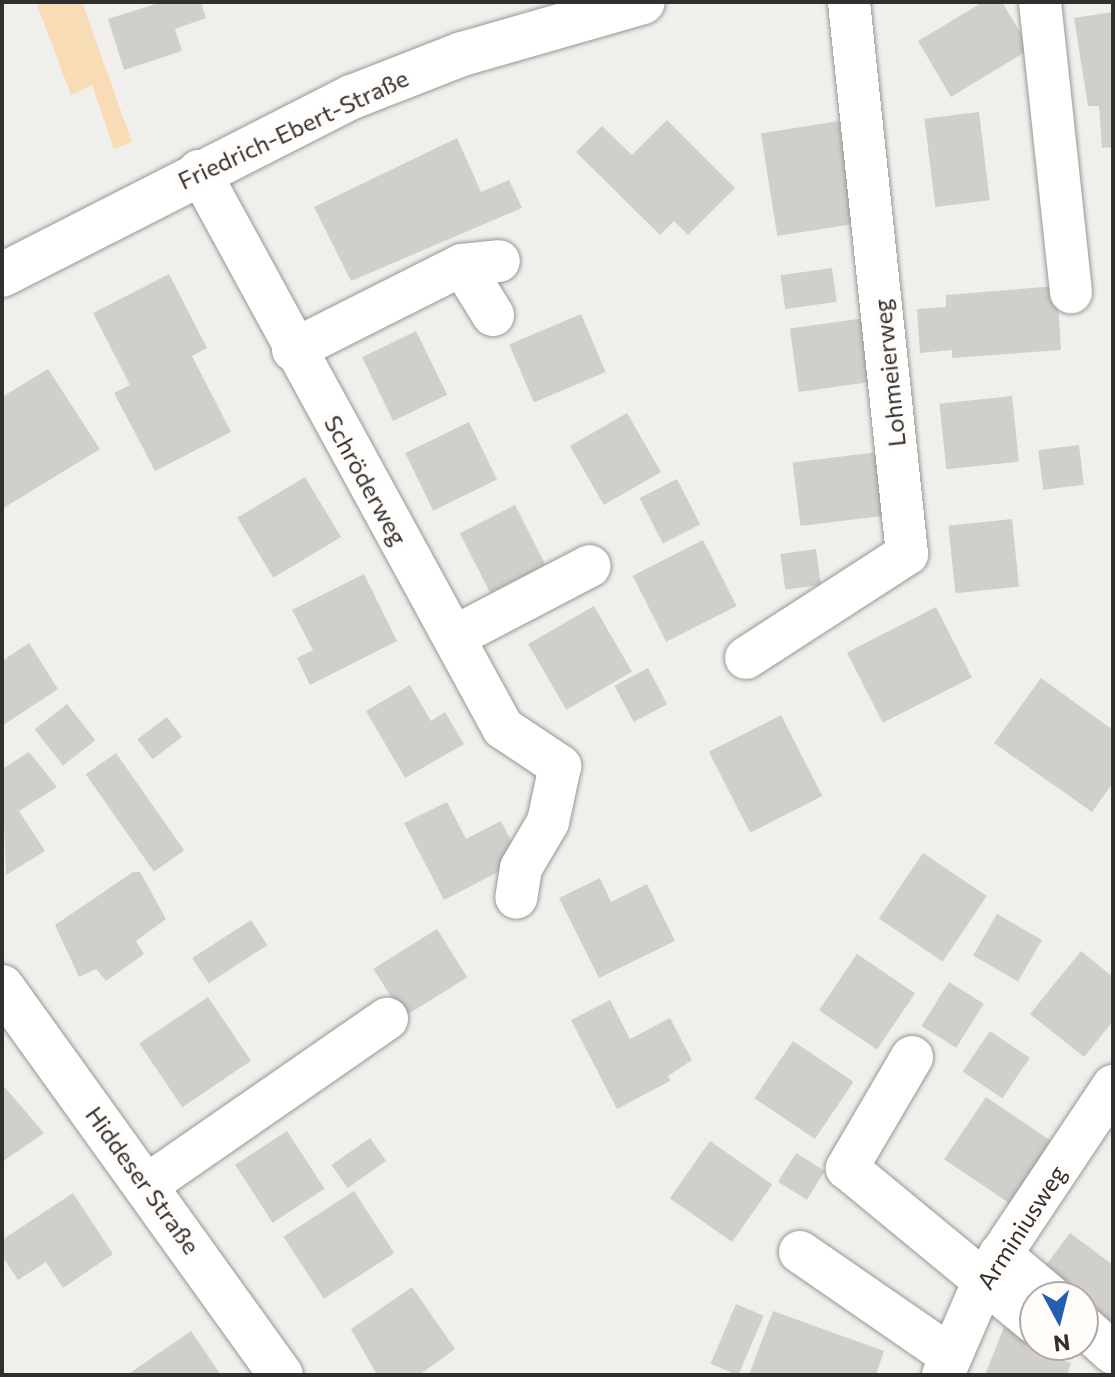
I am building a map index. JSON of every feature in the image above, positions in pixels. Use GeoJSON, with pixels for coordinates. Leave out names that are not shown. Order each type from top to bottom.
{"type":"FeatureCollection","features":[{"type":"Feature","properties":{"kind":"main road","name":"Friedrich-Ebert-Straße"},"geometry":{"type":"LineString","coordinates":[[2,275],[199,171],[352,97],[462,54],[643,2]]}},
{"type":"Feature","properties":{"kind":"main road","name":"Hiddeser Straße"},"geometry":{"type":"LineString","coordinates":[[2,987],[281,1375]]}},
{"type":"Feature","properties":{"kind":"street","name":"Lohmeierweg"},"geometry":{"type":"LineString","coordinates":[[746,658],[907,554],[849,2]]}},
{"type":"Feature","properties":{"kind":"street"},"geometry":{"type":"LineString","coordinates":[[1040,2],[1071,292]]}},
{"type":"Feature","properties":{"kind":"street","name":"Schröderweg"},"geometry":{"type":"LineString","coordinates":[[199,171],[293,350],[503,728],[560,766],[548,822],[521,868],[516,898]]}},
{"type":"Feature","properties":{"kind":"street"},"geometry":{"type":"LineString","coordinates":[[293,350],[480,263],[493,315]]}},
{"type":"Feature","properties":{"kind":"street"},"geometry":{"type":"LineString","coordinates":[[454,637],[590,566]]}},
{"type":"Feature","properties":{"kind":"street"},"geometry":{"type":"LineString","coordinates":[[147,1185],[387,1019]]}},
{"type":"Feature","properties":{"kind":"street"},"geometry":{"type":"LineString","coordinates":[[912,1057],[847,1168],[992,1266],[1021,1281]]}},
{"type":"Feature","properties":{"kind":"street","name":"Arminiusweg"},"geometry":{"type":"LineString","coordinates":[[947,1366],[992,1266],[1113,1086]]}},
{"type":"Feature","properties":{"kind":"street"},"geometry":{"type":"LineString","coordinates":[[800,1252],[947,1366]]}},
{"type":"Feature","properties":{"kind":"street"},"geometry":{"type":"LineString","coordinates":[[992,1266],[1019,1302]]}},
{"type":"Feature","properties":{"kind":"shaded area"},"geometry":{"type":"Polygon","coordinates":[[[36,2],[82,2],[132,142],[114,149],[92,85],[71,95],[36,2]]]}},
{"type":"Feature","properties":{"kind":"building"},"geometry":{"type":"Polygon","coordinates":[[[162,2],[201,2],[206,18],[175,29],[182,51],[124,70],[108,19],[162,2]]]}},
{"type":"Feature","properties":{"kind":"building"},"geometry":{"type":"Polygon","coordinates":[[[983,2],[1002,2],[1030,49],[951,97],[918,41],[983,2]]]}},
{"type":"Feature","properties":{"kind":"building"},"geometry":{"type":"Polygon","coordinates":[[[1113,12],[1113,147],[1102,148],[1099,106],[1088,106],[1074,18],[1113,12]]]}},
{"type":"Feature","properties":{"kind":"building"},"geometry":{"type":"Polygon","coordinates":[[[979,112],[990,200],[935,207],[924,119],[979,112]]]}},
{"type":"Feature","properties":{"kind":"building"},"geometry":{"type":"Polygon","coordinates":[[[667,120],[735,188],[688,235],[674,221],[660,235],[576,152],[602,126],[632,155],[667,120]]]}},
{"type":"Feature","properties":{"kind":"building"},"geometry":{"type":"Polygon","coordinates":[[[839,121],[855,224],[777,236],[761,133],[839,121]]]}},
{"type":"Feature","properties":{"kind":"building"},"geometry":{"type":"Polygon","coordinates":[[[457,138],[481,192],[509,180],[522,208],[351,281],[314,207],[457,138]]]}},
{"type":"Feature","properties":{"kind":"building"},"geometry":{"type":"Polygon","coordinates":[[[832,268],[837,302],[785,309],[781,275],[832,268]]]}},
{"type":"Feature","properties":{"kind":"building"},"geometry":{"type":"Polygon","coordinates":[[[169,274],[207,348],[192,356],[231,432],[155,471],[114,393],[130,385],[93,313],[169,274]]]}},
{"type":"Feature","properties":{"kind":"building"},"geometry":{"type":"Polygon","coordinates":[[[1057,286],[1061,350],[952,358],[952,350],[920,353],[917,309],[946,307],[946,295],[1057,286]]]}},
{"type":"Feature","properties":{"kind":"building"},"geometry":{"type":"Polygon","coordinates":[[[581,314],[606,372],[534,402],[509,344],[581,314]]]}},
{"type":"Feature","properties":{"kind":"building"},"geometry":{"type":"Polygon","coordinates":[[[865,318],[874,381],[799,392],[790,329],[865,318]]]}},
{"type":"Feature","properties":{"kind":"building"},"geometry":{"type":"Polygon","coordinates":[[[416,331],[447,395],[393,421],[362,357],[416,331]]]}},
{"type":"Feature","properties":{"kind":"building"},"geometry":{"type":"Polygon","coordinates":[[[48,369],[100,449],[2,509],[2,397],[48,369]]]}},
{"type":"Feature","properties":{"kind":"building"},"geometry":{"type":"Polygon","coordinates":[[[1012,396],[1019,462],[946,469],[939,404],[1012,396]]]}},
{"type":"Feature","properties":{"kind":"building"},"geometry":{"type":"Polygon","coordinates":[[[627,413],[661,472],[604,505],[570,446],[627,413]]]}},
{"type":"Feature","properties":{"kind":"building"},"geometry":{"type":"Polygon","coordinates":[[[469,422],[497,480],[433,511],[405,453],[469,422]]]}},
{"type":"Feature","properties":{"kind":"building"},"geometry":{"type":"Polygon","coordinates":[[[1079,445],[1084,485],[1043,490],[1038,450],[1079,445]]]}},
{"type":"Feature","properties":{"kind":"building"},"geometry":{"type":"Polygon","coordinates":[[[878,452],[886,516],[800,526],[793,462],[878,452]]]}},
{"type":"Feature","properties":{"kind":"building"},"geometry":{"type":"Polygon","coordinates":[[[305,477],[341,537],[273,578],[237,518],[305,477]]]}},
{"type":"Feature","properties":{"kind":"building"},"geometry":{"type":"Polygon","coordinates":[[[677,479],[700,524],[663,544],[640,498],[677,479]]]}},
{"type":"Feature","properties":{"kind":"building"},"geometry":{"type":"Polygon","coordinates":[[[515,505],[545,565],[490,593],[460,533],[515,505]]]}},
{"type":"Feature","properties":{"kind":"building"},"geometry":{"type":"Polygon","coordinates":[[[1012,519],[1019,587],[955,593],[948,526],[1012,519]]]}},
{"type":"Feature","properties":{"kind":"building"},"geometry":{"type":"Polygon","coordinates":[[[703,540],[737,606],[666,642],[633,576],[703,540]]]}},
{"type":"Feature","properties":{"kind":"building"},"geometry":{"type":"Polygon","coordinates":[[[816,549],[821,585],[785,590],[780,554],[816,549]]]}},
{"type":"Feature","properties":{"kind":"building"},"geometry":{"type":"Polygon","coordinates":[[[364,574],[397,641],[310,685],[297,658],[313,650],[292,610],[364,574]]]}},
{"type":"Feature","properties":{"kind":"building"},"geometry":{"type":"Polygon","coordinates":[[[594,606],[632,672],[566,710],[528,644],[594,606]]]}},
{"type":"Feature","properties":{"kind":"building"},"geometry":{"type":"Polygon","coordinates":[[[936,607],[972,677],[883,723],[847,652],[936,607]]]}},
{"type":"Feature","properties":{"kind":"building"},"geometry":{"type":"Polygon","coordinates":[[[29,643],[58,689],[2,726],[2,661],[29,643]]]}},
{"type":"Feature","properties":{"kind":"building"},"geometry":{"type":"Polygon","coordinates":[[[648,668],[667,704],[634,722],[614,686],[648,668]]]}},
{"type":"Feature","properties":{"kind":"building"},"geometry":{"type":"Polygon","coordinates":[[[1041,678],[1113,730],[1113,783],[1092,812],[994,743],[1041,678]]]}},
{"type":"Feature","properties":{"kind":"building"},"geometry":{"type":"Polygon","coordinates":[[[410,685],[431,721],[445,712],[464,744],[405,778],[366,711],[410,685]]]}},
{"type":"Feature","properties":{"kind":"building"},"geometry":{"type":"Polygon","coordinates":[[[67,704],[95,740],[63,765],[35,729],[67,704]]]}},
{"type":"Feature","properties":{"kind":"building"},"geometry":{"type":"Polygon","coordinates":[[[781,715],[822,796],[750,833],[709,752],[781,715]]]}},
{"type":"Feature","properties":{"kind":"building"},"geometry":{"type":"Polygon","coordinates":[[[167,717],[182,737],[152,759],[137,739],[167,717]]]}},
{"type":"Feature","properties":{"kind":"building"},"geometry":{"type":"Polygon","coordinates":[[[29,752],[57,787],[19,811],[45,851],[6,875],[2,769],[29,752]]]}},
{"type":"Feature","properties":{"kind":"building"},"geometry":{"type":"Polygon","coordinates":[[[116,753],[184,850],[154,872],[86,774],[116,753]]]}},
{"type":"Feature","properties":{"kind":"building"},"geometry":{"type":"Polygon","coordinates":[[[447,802],[466,839],[501,821],[521,860],[444,900],[404,823],[447,802]]]}},
{"type":"Feature","properties":{"kind":"building"},"geometry":{"type":"Polygon","coordinates":[[[923,853],[987,896],[943,962],[879,918],[923,853]]]}},
{"type":"Feature","properties":{"kind":"building"},"geometry":{"type":"Polygon","coordinates":[[[133,872],[140,872],[166,919],[136,941],[144,954],[106,981],[96,969],[79,977],[55,925],[133,872]]]}},
{"type":"Feature","properties":{"kind":"building"},"geometry":{"type":"Polygon","coordinates":[[[600,878],[611,902],[647,884],[675,941],[599,978],[559,898],[600,878]]]}},
{"type":"Feature","properties":{"kind":"building"},"geometry":{"type":"Polygon","coordinates":[[[997,914],[1042,940],[1018,982],[973,956],[997,914]]]}},
{"type":"Feature","properties":{"kind":"building"},"geometry":{"type":"Polygon","coordinates":[[[251,920],[267,945],[209,983],[192,958],[251,920]]]}},
{"type":"Feature","properties":{"kind":"building"},"geometry":{"type":"Polygon","coordinates":[[[437,929],[467,977],[404,1017],[373,969],[437,929]]]}},
{"type":"Feature","properties":{"kind":"building"},"geometry":{"type":"Polygon","coordinates":[[[1081,951],[1113,977],[1113,1021],[1084,1057],[1030,1014],[1081,951]]]}},
{"type":"Feature","properties":{"kind":"building"},"geometry":{"type":"Polygon","coordinates":[[[857,954],[915,993],[877,1050],[819,1010],[857,954]]]}},
{"type":"Feature","properties":{"kind":"building"},"geometry":{"type":"Polygon","coordinates":[[[949,982],[984,1004],[956,1048],[921,1026],[949,982]]]}},
{"type":"Feature","properties":{"kind":"building"},"geometry":{"type":"Polygon","coordinates":[[[208,997],[251,1061],[182,1107],[139,1043],[208,997]]]}},
{"type":"Feature","properties":{"kind":"building"},"geometry":{"type":"Polygon","coordinates":[[[610,1000],[630,1039],[670,1018],[692,1060],[668,1076],[670,1081],[617,1109],[571,1020],[610,1000]]]}},
{"type":"Feature","properties":{"kind":"building"},"geometry":{"type":"Polygon","coordinates":[[[990,1031],[1030,1058],[1002,1098],[963,1072],[990,1031]]]}},
{"type":"Feature","properties":{"kind":"building"},"geometry":{"type":"Polygon","coordinates":[[[793,1041],[854,1082],[815,1139],[754,1098],[793,1041]]]}},
{"type":"Feature","properties":{"kind":"building"},"geometry":{"type":"Polygon","coordinates":[[[2,1084],[44,1133],[2,1162],[2,1084]]]}},
{"type":"Feature","properties":{"kind":"building"},"geometry":{"type":"Polygon","coordinates":[[[986,1097],[1053,1142],[1011,1204],[944,1159],[986,1097]]]}},
{"type":"Feature","properties":{"kind":"building"},"geometry":{"type":"Polygon","coordinates":[[[287,1131],[325,1189],[273,1223],[235,1165],[287,1131]]]}},
{"type":"Feature","properties":{"kind":"building"},"geometry":{"type":"Polygon","coordinates":[[[370,1138],[386,1161],[348,1188],[331,1165],[370,1138]]]}},
{"type":"Feature","properties":{"kind":"building"},"geometry":{"type":"Polygon","coordinates":[[[710,1141],[772,1185],[732,1242],[670,1198],[710,1141]]]}},
{"type":"Feature","properties":{"kind":"building"},"geometry":{"type":"Polygon","coordinates":[[[796,1153],[825,1171],[807,1200],[778,1182],[796,1153]]]}},
{"type":"Feature","properties":{"kind":"building"},"geometry":{"type":"Polygon","coordinates":[[[354,1191],[394,1253],[324,1299],[284,1237],[354,1191]]]}},
{"type":"Feature","properties":{"kind":"building"},"geometry":{"type":"Polygon","coordinates":[[[73,1193],[113,1254],[63,1288],[46,1262],[18,1280],[2,1256],[2,1240],[73,1193]]]}},
{"type":"Feature","properties":{"kind":"building"},"geometry":{"type":"Polygon","coordinates":[[[1070,1233],[1113,1265],[1113,1328],[1099,1316],[1099,1281],[1057,1281],[1043,1269],[1070,1233]]]}},
{"type":"Feature","properties":{"kind":"building"},"geometry":{"type":"Polygon","coordinates":[[[412,1287],[455,1349],[419,1375],[377,1375],[351,1329],[412,1287]]]}},
{"type":"Feature","properties":{"kind":"building"},"geometry":{"type":"Polygon","coordinates":[[[736,1304],[764,1316],[738,1375],[711,1364],[736,1304]]]}},
{"type":"Feature","properties":{"kind":"building"},"geometry":{"type":"Polygon","coordinates":[[[773,1311],[884,1351],[876,1375],[749,1375],[773,1311]]]}},
{"type":"Feature","properties":{"kind":"building"},"geometry":{"type":"Polygon","coordinates":[[[1006,1322],[1019,1327],[1019,1361],[1071,1363],[1067,1375],[985,1375],[1006,1322]]]}},
{"type":"Feature","properties":{"kind":"building"},"geometry":{"type":"Polygon","coordinates":[[[191,1331],[221,1375],[127,1375],[191,1331]]]}}]}
